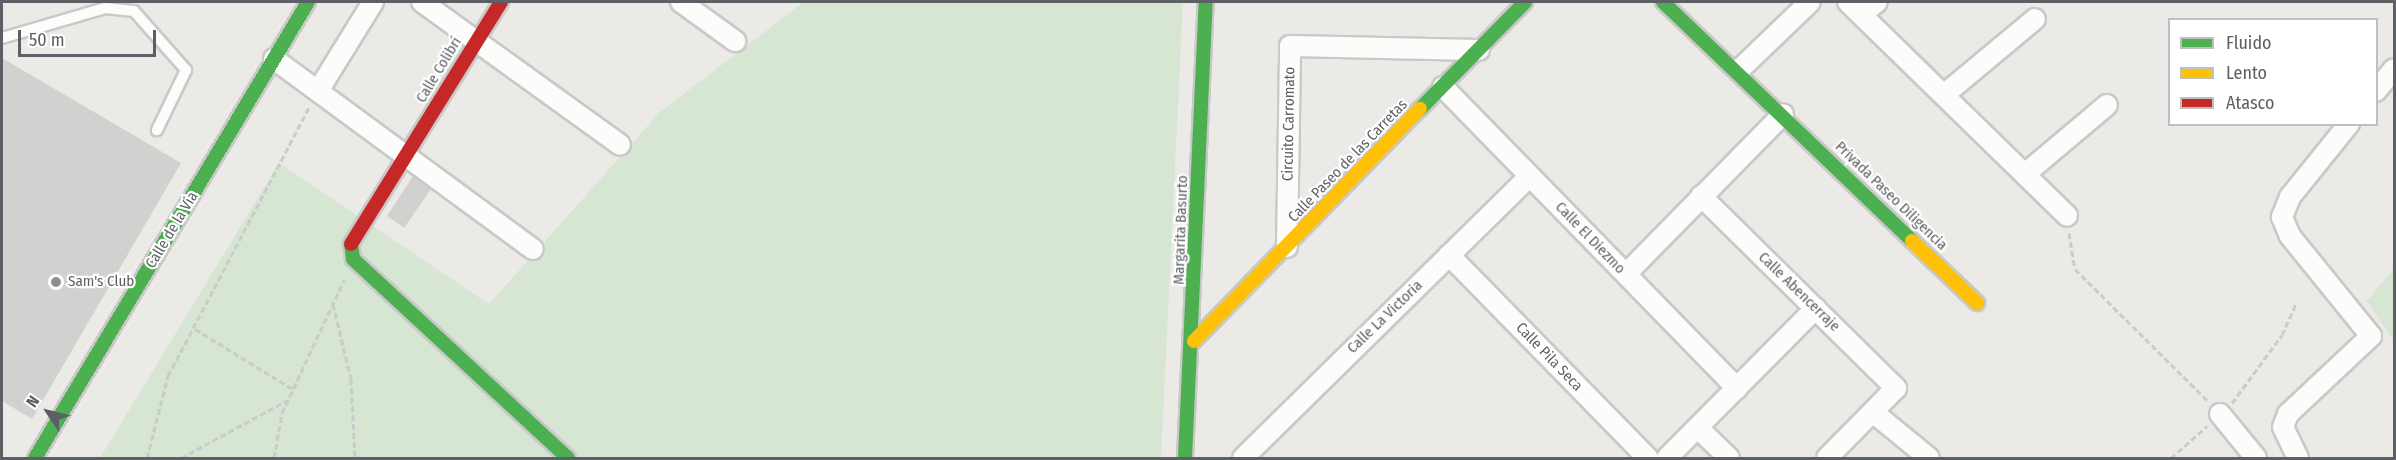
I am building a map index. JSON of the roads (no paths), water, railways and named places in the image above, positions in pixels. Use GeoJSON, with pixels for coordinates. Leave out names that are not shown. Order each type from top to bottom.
{"type":"FeatureCollection","features":[{"type":"Feature","properties":{"kind":"street","name":"Calle de la Vía"},"geometry":{"type":"LineString","coordinates":[[35,459],[308,2]]}},
{"type":"Feature","properties":{"kind":"street"},"geometry":{"type":"LineString","coordinates":[[318,91],[373,2]]}},
{"type":"Feature","properties":{"kind":"street"},"geometry":{"type":"LineString","coordinates":[[422,2],[620,146]]}},
{"type":"Feature","properties":{"kind":"street","name":"Calle Colibrí"},"geometry":{"type":"LineString","coordinates":[[501,2],[351,242],[353,259],[568,459]]}},
{"type":"Feature","properties":{"kind":"street"},"geometry":{"type":"LineString","coordinates":[[681,2],[735,41]]}},
{"type":"Feature","properties":{"kind":"street","name":"Margarita Basurto"},"geometry":{"type":"LineString","coordinates":[[1185,459],[1194,341],[1206,2]]}},
{"type":"Feature","properties":{"kind":"street","name":"Calle Paseo de las Carretas"},"geometry":{"type":"LineString","coordinates":[[1194,341],[1525,2]]}},
{"type":"Feature","properties":{"kind":"street","name":"Privada Paseo Diligencia"},"geometry":{"type":"LineString","coordinates":[[1663,2],[1739,70],[1977,303]]}},
{"type":"Feature","properties":{"kind":"street"},"geometry":{"type":"LineString","coordinates":[[1739,70],[1810,2]]}},
{"type":"Feature","properties":{"kind":"street"},"geometry":{"type":"LineString","coordinates":[[1855,8],[1877,2]]}},
{"type":"Feature","properties":{"kind":"street"},"geometry":{"type":"LineString","coordinates":[[1855,8],[2067,216]]}},
{"type":"Feature","properties":{"kind":"street"},"geometry":{"type":"LineString","coordinates":[[1945,94],[2035,19]]}},
{"type":"Feature","properties":{"kind":"street","name":"Circuito Carromato"},"geometry":{"type":"LineString","coordinates":[[1287,247],[1290,46],[1479,50]]}},
{"type":"Feature","properties":{"kind":"street"},"geometry":{"type":"LineString","coordinates":[[274,59],[533,249]]}},
{"type":"Feature","properties":{"kind":"street"},"geometry":{"type":"LineString","coordinates":[[2378,89],[2394,69]]}},
{"type":"Feature","properties":{"kind":"street","name":"Calle El Diezmo"},"geometry":{"type":"LineString","coordinates":[[1443,87],[1737,388]]}},
{"type":"Feature","properties":{"kind":"street"},"geometry":{"type":"LineString","coordinates":[[2025,174],[2107,105]]}},
{"type":"Feature","properties":{"kind":"street"},"geometry":{"type":"LineString","coordinates":[[1626,274],[1783,114]]}},
{"type":"Feature","properties":{"kind":"street"},"geometry":{"type":"LineString","coordinates":[[2298,459],[2283,427],[2288,414],[2371,336],[2290,236],[2282,216],[2290,197],[2347,126]]}},
{"type":"Feature","properties":{"kind":"street","name":"Calle La Victoria"},"geometry":{"type":"LineString","coordinates":[[1243,459],[1530,176]]}},
{"type":"Feature","properties":{"kind":"street","name":"Calle Abencerraje"},"geometry":{"type":"LineString","coordinates":[[1701,196],[1896,387],[1874,412]]}},
{"type":"Feature","properties":{"kind":"street","name":"Calle Pila Seca"},"geometry":{"type":"LineString","coordinates":[[1449,255],[1648,459]]}},
{"type":"Feature","properties":{"kind":"street"},"geometry":{"type":"LineString","coordinates":[[1667,459],[1816,308]]}},
{"type":"Feature","properties":{"kind":"street"},"geometry":{"type":"LineString","coordinates":[[1827,459],[1874,412],[1929,459]]}},
{"type":"Feature","properties":{"kind":"street"},"geometry":{"type":"LineString","coordinates":[[2220,414],[2256,459]]}},
{"type":"Feature","properties":{"kind":"street"},"geometry":{"type":"LineString","coordinates":[[1698,428],[1729,459]]}},
{"type":"Feature","properties":{"kind":"lane"},"geometry":{"type":"LineString","coordinates":[[2,38],[105,8],[134,11],[186,70],[157,130]]}},
{"type":"Feature","properties":{"kind":"place","name":"Sam's Club"},"geometry":{"type":"Point","coordinates":[56,282]}}]}
